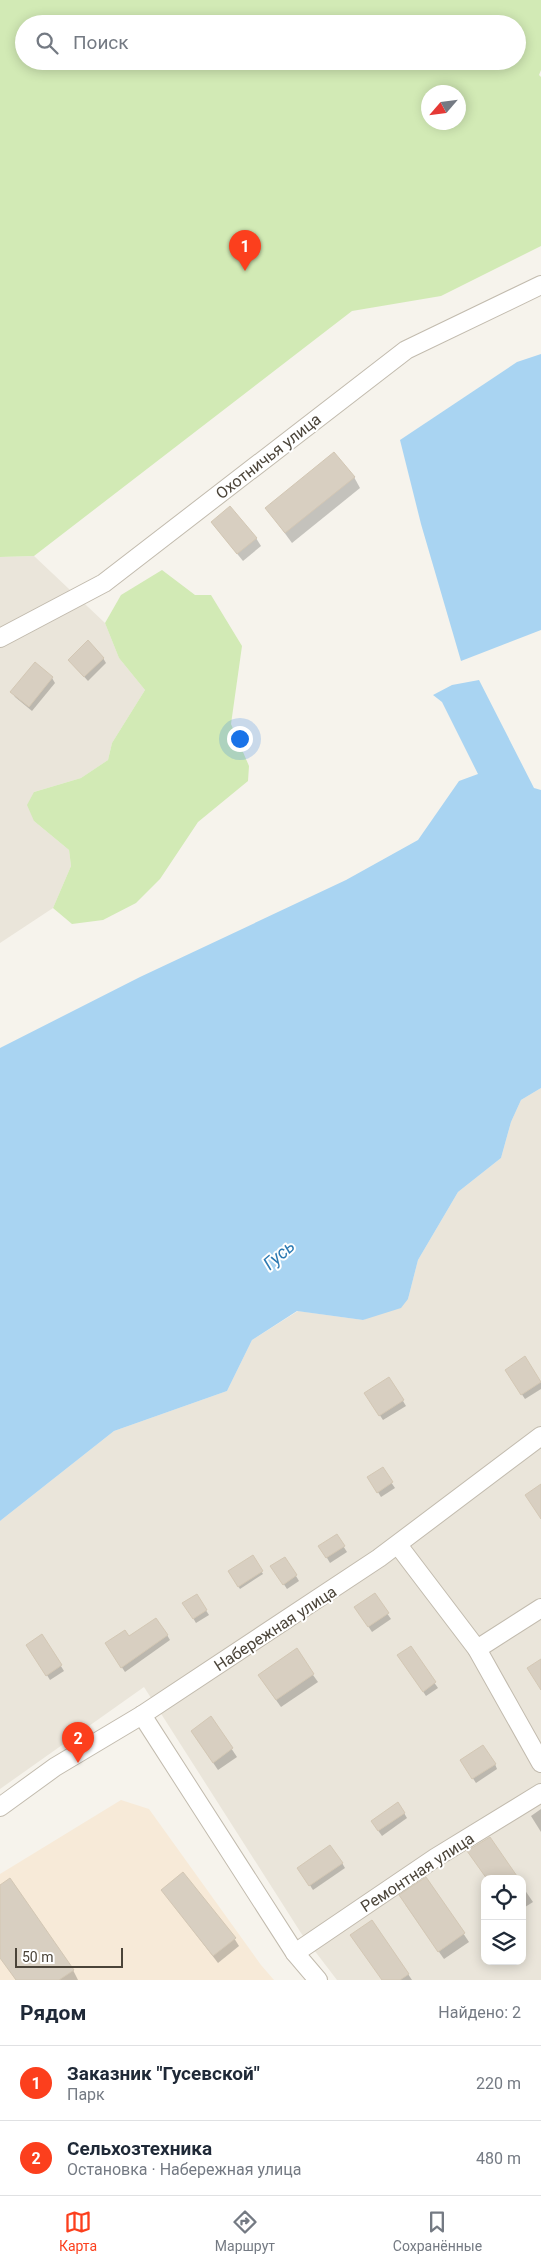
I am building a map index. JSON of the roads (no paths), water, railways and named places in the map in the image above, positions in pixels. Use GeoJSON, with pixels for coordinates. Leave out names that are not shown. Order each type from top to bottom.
{"type":"FeatureCollection","features":[{"type":"Feature","properties":{"kind":"street","name":"Охотничья улица"},"geometry":{"type":"LineString","coordinates":[[0,638],[104,583],[406,350],[541,284]]}},
{"type":"Feature","properties":{"kind":"street","name":"Набережная улица"},"geometry":{"type":"LineString","coordinates":[[0,1807],[55,1767],[142,1715],[398,1545],[541,1436]]}},
{"type":"Feature","properties":{"kind":"street"},"geometry":{"type":"LineString","coordinates":[[398,1545],[477,1650],[541,1763]]}},
{"type":"Feature","properties":{"kind":"street"},"geometry":{"type":"LineString","coordinates":[[477,1650],[541,1608]]}},
{"type":"Feature","properties":{"kind":"street"},"geometry":{"type":"LineString","coordinates":[[142,1715],[295,1953],[318,1980]]}},
{"type":"Feature","properties":{"kind":"street","name":"Ремонтная улица"},"geometry":{"type":"LineString","coordinates":[[295,1953],[435,1858],[541,1793]]}},
{"type":"Feature","properties":{"kind":"water"},"geometry":{"type":"Polygon","coordinates":[[[541,354],[541,630],[461,661],[421,524],[400,440],[517,362],[541,354]]]}},
{"type":"Feature","properties":{"kind":"water","name":"Гусь"},"geometry":{"type":"Polygon","coordinates":[[[479,680],[534,788],[541,790],[541,1088],[521,1100],[511,1122],[501,1158],[458,1192],[418,1260],[408,1299],[401,1308],[363,1320],[297,1311],[252,1340],[227,1391],[114,1431],[0,1521],[0,1048],[140,977],[346,880],[418,840],[459,781],[478,774],[442,702],[433,695],[452,685],[479,680]]]}},
{"type":"Feature","properties":{"kind":"place","name":"Заказник \"Гусевской\""},"geometry":{"type":"Point","coordinates":[245,271]}},
{"type":"Feature","properties":{"kind":"place","name":"Сельхозтехника"},"geometry":{"type":"Point","coordinates":[78,1763]}}]}
